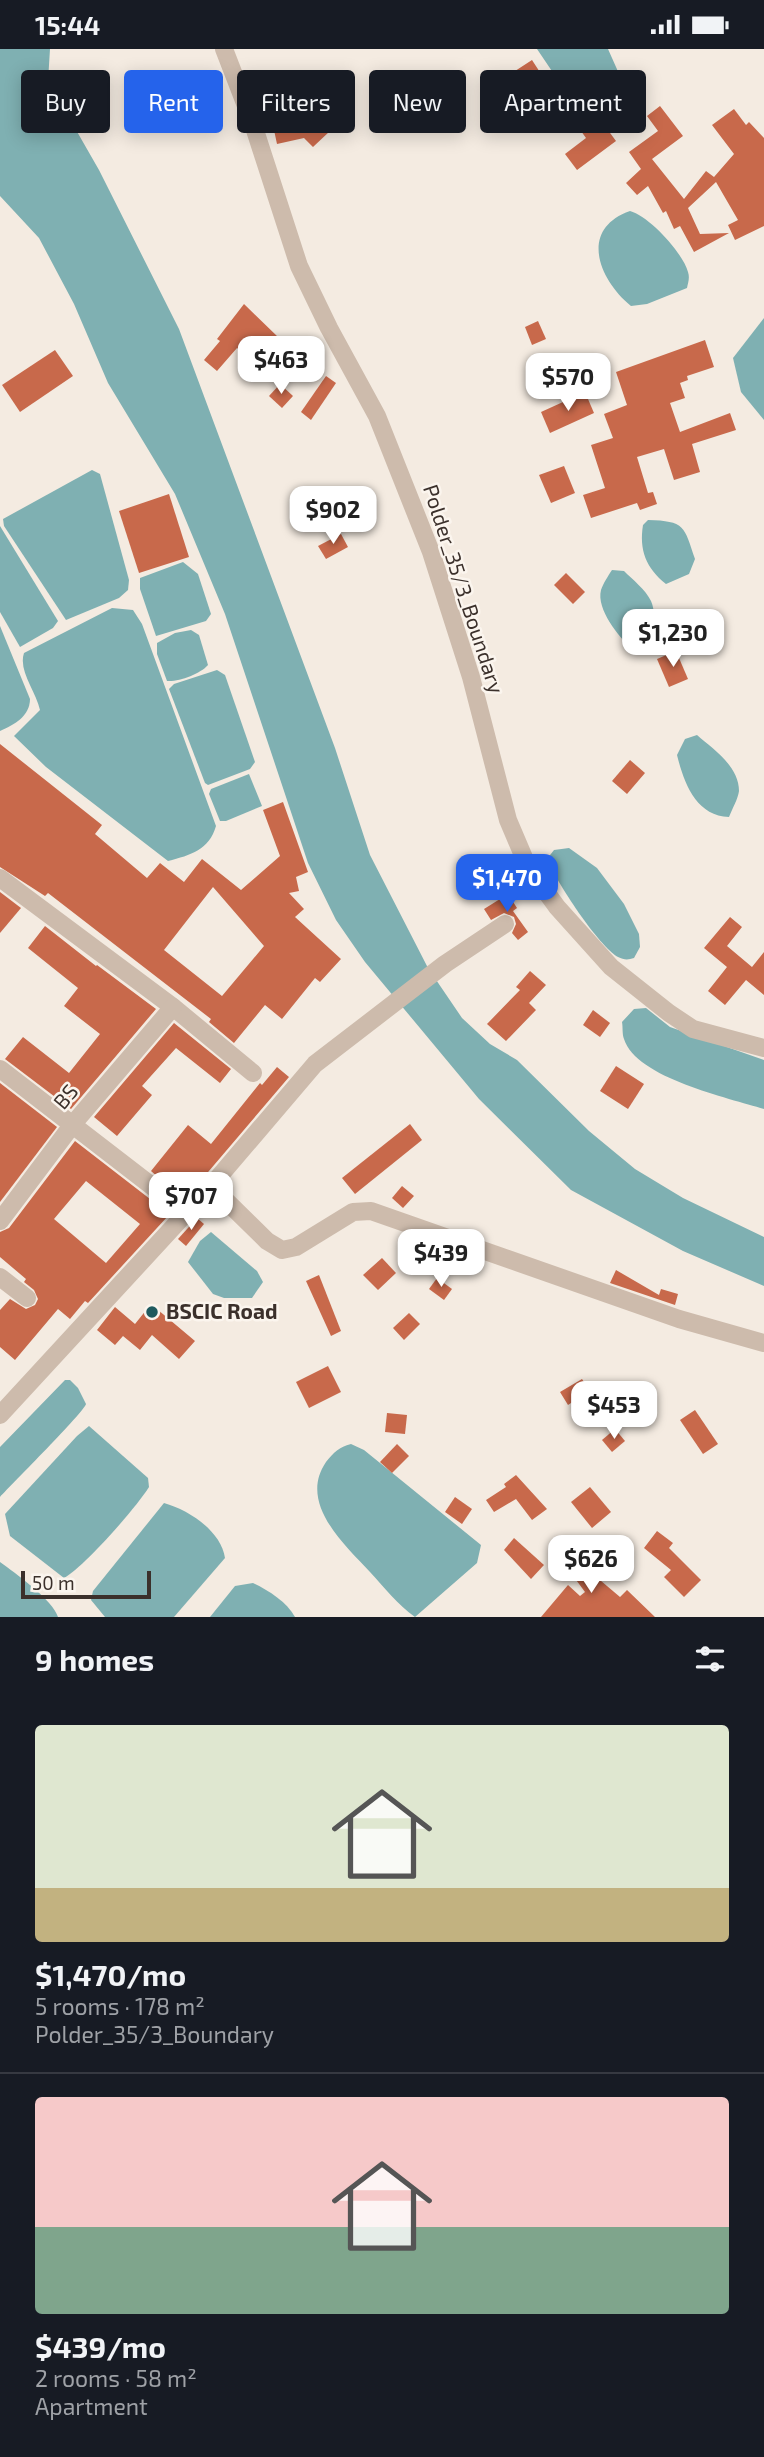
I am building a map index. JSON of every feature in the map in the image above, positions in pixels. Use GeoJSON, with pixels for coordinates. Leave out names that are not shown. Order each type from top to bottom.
{"type":"FeatureCollection","features":[{"type":"Feature","properties":{"kind":"street","name":"Polder_35/3_Boundary"},"geometry":{"type":"LineString","coordinates":[[223,49],[253,124],[299,266],[377,416],[431,552],[471,677],[508,820],[528,867],[557,907],[611,967],[669,1013],[693,1029],[764,1048]]}},
{"type":"Feature","properties":{"kind":"street"},"geometry":{"type":"LineString","coordinates":[[0,878],[173,1007],[253,1073]]}},
{"type":"Feature","properties":{"kind":"street"},"geometry":{"type":"LineString","coordinates":[[0,1415],[211,1186],[315,1064],[445,964],[505,924]]}},
{"type":"Feature","properties":{"kind":"street","name":"BS"},"geometry":{"type":"LineString","coordinates":[[0,1221],[73,1124],[173,1007]]}},
{"type":"Feature","properties":{"kind":"street"},"geometry":{"type":"LineString","coordinates":[[0,1069],[157,1190]]}},
{"type":"Feature","properties":{"kind":"street"},"geometry":{"type":"LineString","coordinates":[[211,1186],[267,1241],[282,1250],[296,1247],[353,1212],[371,1211],[679,1319],[764,1343]]}},
{"type":"Feature","properties":{"kind":"street"},"geometry":{"type":"LineString","coordinates":[[0,1277],[27,1298]]}},
{"type":"Feature","properties":{"kind":"water"},"geometry":{"type":"Polygon","coordinates":[[[0,49],[50,49],[49,70],[21,70],[21,133],[78,133],[179,329],[335,748],[370,855],[428,968],[462,1018],[490,1044],[517,1060],[589,1131],[635,1169],[683,1198],[764,1237],[764,1286],[683,1251],[571,1190],[479,1099],[365,962],[336,920],[308,863],[225,614],[175,494],[108,383],[74,304],[39,238],[0,196],[0,49]]]}},
{"type":"Feature","properties":{"kind":"water"},"geometry":{"type":"Polygon","coordinates":[[[537,49],[608,49],[617,70],[551,70],[537,49]]]}},
{"type":"Feature","properties":{"kind":"water"},"geometry":{"type":"Polygon","coordinates":[[[630,211],[655,227],[680,255],[689,274],[687,288],[647,304],[631,306],[619,295],[603,269],[599,242],[604,230],[614,219],[630,211]]]}},
{"type":"Feature","properties":{"kind":"water"},"geometry":{"type":"Polygon","coordinates":[[[764,318],[764,420],[741,392],[733,358],[764,318]]]}},
{"type":"Feature","properties":{"kind":"water"},"geometry":{"type":"Polygon","coordinates":[[[92,470],[100,474],[129,580],[128,590],[119,598],[66,620],[4,526],[3,519],[92,470]]]}},
{"type":"Feature","properties":{"kind":"water"},"geometry":{"type":"Polygon","coordinates":[[[648,520],[676,524],[685,532],[695,559],[689,574],[666,584],[653,572],[642,543],[643,525],[648,520]]]}},
{"type":"Feature","properties":{"kind":"water"},"geometry":{"type":"Polygon","coordinates":[[[0,526],[58,621],[53,628],[20,647],[0,612],[0,526]]]}},
{"type":"Feature","properties":{"kind":"water"},"geometry":{"type":"Polygon","coordinates":[[[183,562],[198,574],[211,614],[206,621],[156,636],[140,589],[140,578],[183,562]]]}},
{"type":"Feature","properties":{"kind":"water"},"geometry":{"type":"Polygon","coordinates":[[[612,570],[624,571],[646,593],[653,608],[651,629],[643,641],[631,648],[615,630],[602,606],[601,590],[612,570]]]}},
{"type":"Feature","properties":{"kind":"water"},"geometry":{"type":"Polygon","coordinates":[[[112,608],[133,610],[142,624],[216,826],[204,846],[191,854],[168,861],[46,767],[14,736],[40,710],[23,667],[24,653],[112,608]]]}},
{"type":"Feature","properties":{"kind":"water"},"geometry":{"type":"Polygon","coordinates":[[[0,626],[30,699],[24,715],[16,723],[0,731],[0,626]]]}},
{"type":"Feature","properties":{"kind":"water"},"geometry":{"type":"Polygon","coordinates":[[[191,630],[199,635],[208,665],[189,677],[167,681],[157,654],[157,643],[175,633],[191,630]]]}},
{"type":"Feature","properties":{"kind":"water"},"geometry":{"type":"Polygon","coordinates":[[[217,670],[225,675],[255,762],[250,769],[208,785],[169,689],[174,684],[217,670]]]}},
{"type":"Feature","properties":{"kind":"water"},"geometry":{"type":"Polygon","coordinates":[[[697,735],[724,759],[735,774],[739,791],[729,817],[708,811],[700,804],[683,776],[677,755],[685,739],[697,735]]]}},
{"type":"Feature","properties":{"kind":"water"},"geometry":{"type":"Polygon","coordinates":[[[249,774],[262,806],[220,821],[209,794],[211,789],[249,774]]]}},
{"type":"Feature","properties":{"kind":"water"},"geometry":{"type":"Polygon","coordinates":[[[569,848],[597,868],[624,904],[639,934],[640,947],[634,958],[622,959],[610,951],[589,927],[559,882],[547,859],[554,850],[569,848]]]}},
{"type":"Feature","properties":{"kind":"water"},"geometry":{"type":"Polygon","coordinates":[[[646,1008],[670,1027],[764,1060],[764,1109],[685,1085],[646,1065],[632,1053],[624,1039],[622,1022],[634,1009],[646,1008]]]}},
{"type":"Feature","properties":{"kind":"water"},"geometry":{"type":"Polygon","coordinates":[[[211,1232],[257,1271],[263,1282],[252,1298],[224,1298],[213,1294],[188,1262],[200,1241],[211,1232]]]}},
{"type":"Feature","properties":{"kind":"water"},"geometry":{"type":"Polygon","coordinates":[[[65,1380],[70,1380],[78,1388],[86,1404],[0,1497],[0,1447],[65,1380]]]}},
{"type":"Feature","properties":{"kind":"water"},"geometry":{"type":"Polygon","coordinates":[[[89,1426],[148,1478],[149,1487],[109,1536],[64,1578],[10,1536],[5,1514],[89,1426]]]}},
{"type":"Feature","properties":{"kind":"water"},"geometry":{"type":"Polygon","coordinates":[[[351,1444],[364,1450],[481,1545],[477,1563],[415,1617],[348,1549],[328,1522],[321,1507],[317,1493],[319,1477],[326,1462],[337,1450],[351,1444]]]}},
{"type":"Feature","properties":{"kind":"water"},"geometry":{"type":"Polygon","coordinates":[[[164,1503],[193,1516],[211,1531],[225,1558],[174,1617],[105,1617],[91,1600],[93,1591],[164,1503]]]}},
{"type":"Feature","properties":{"kind":"water"},"geometry":{"type":"Polygon","coordinates":[[[0,1562],[41,1595],[58,1617],[0,1617],[0,1562]]]}},
{"type":"Feature","properties":{"kind":"water"},"geometry":{"type":"Polygon","coordinates":[[[253,1583],[277,1597],[295,1617],[210,1617],[235,1586],[253,1583]]]}},
{"type":"Feature","properties":{"kind":"building"},"geometry":{"type":"Polygon","coordinates":[[[532,60],[538,70],[517,70],[532,60]]]}},
{"type":"Feature","properties":{"kind":"building"},"geometry":{"type":"Polygon","coordinates":[[[660,106],[683,136],[652,159],[684,199],[706,171],[714,177],[734,154],[712,125],[734,109],[746,125],[749,122],[764,138],[764,226],[735,240],[728,225],[738,220],[716,182],[688,208],[700,234],[729,233],[694,252],[680,226],[674,229],[666,211],[663,213],[648,186],[637,195],[626,183],[641,169],[629,152],[658,131],[647,116],[660,106]]]}},
{"type":"Feature","properties":{"kind":"building"},"geometry":{"type":"Polygon","coordinates":[[[275,133],[328,133],[313,147],[304,138],[277,144],[275,133]]]}},
{"type":"Feature","properties":{"kind":"building"},"geometry":{"type":"Polygon","coordinates":[[[582,133],[610,133],[616,141],[577,170],[565,154],[586,138],[582,133]]]}},
{"type":"Feature","properties":{"kind":"building"},"geometry":{"type":"Polygon","coordinates":[[[244,304],[278,337],[260,358],[256,354],[251,360],[237,348],[217,371],[204,360],[244,304]]]}},
{"type":"Feature","properties":{"kind":"building"},"geometry":{"type":"Polygon","coordinates":[[[538,321],[546,339],[532,345],[525,327],[538,321]]]}},
{"type":"Feature","properties":{"kind":"building"},"geometry":{"type":"Polygon","coordinates":[[[705,340],[714,367],[687,376],[688,380],[680,383],[685,398],[670,403],[680,432],[730,413],[736,430],[692,444],[700,472],[674,480],[664,449],[637,457],[648,493],[653,492],[657,504],[640,510],[637,503],[591,518],[583,495],[605,488],[591,445],[613,438],[604,414],[627,405],[616,372],[705,340]]]}},
{"type":"Feature","properties":{"kind":"building"},"geometry":{"type":"Polygon","coordinates":[[[55,350],[73,376],[20,412],[2,385],[55,350]]]}},
{"type":"Feature","properties":{"kind":"building"},"geometry":{"type":"Polygon","coordinates":[[[326,376],[336,383],[311,420],[301,412],[326,376]]]}},
{"type":"Feature","properties":{"kind":"building"},"geometry":{"type":"Polygon","coordinates":[[[280,384],[293,396],[282,408],[269,396],[280,384]]]}},
{"type":"Feature","properties":{"kind":"building"},"geometry":{"type":"Polygon","coordinates":[[[585,392],[594,413],[550,433],[541,412],[585,392]]]}},
{"type":"Feature","properties":{"kind":"building"},"geometry":{"type":"Polygon","coordinates":[[[564,466],[575,493],[551,503],[539,475],[564,466]]]}},
{"type":"Feature","properties":{"kind":"building"},"geometry":{"type":"Polygon","coordinates":[[[169,494],[189,557],[139,573],[119,511],[169,494]]]}},
{"type":"Feature","properties":{"kind":"building"},"geometry":{"type":"Polygon","coordinates":[[[341,534],[348,547],[326,559],[318,546],[341,534]]]}},
{"type":"Feature","properties":{"kind":"building"},"geometry":{"type":"Polygon","coordinates":[[[566,573],[585,592],[573,604],[554,585],[566,573]]]}},
{"type":"Feature","properties":{"kind":"building"},"geometry":{"type":"Polygon","coordinates":[[[676,651],[688,679],[669,687],[657,659],[676,651]]]}},
{"type":"Feature","properties":{"kind":"building"},"geometry":{"type":"Polygon","coordinates":[[[0,744],[102,825],[95,834],[147,878],[160,863],[184,882],[202,859],[241,890],[280,856],[263,810],[283,802],[308,872],[296,877],[299,891],[289,893],[304,909],[295,917],[341,959],[320,982],[315,978],[282,1019],[265,1005],[234,1043],[209,1022],[211,1019],[48,893],[45,896],[0,867],[0,744]],[[213,887],[164,950],[222,996],[264,946],[213,887]]]}},
{"type":"Feature","properties":{"kind":"building"},"geometry":{"type":"Polygon","coordinates":[[[630,760],[645,773],[627,794],[612,781],[630,760]]]}},
{"type":"Feature","properties":{"kind":"building"},"geometry":{"type":"Polygon","coordinates":[[[0,892],[21,908],[0,933],[0,892]]]}},
{"type":"Feature","properties":{"kind":"building"},"geometry":{"type":"Polygon","coordinates":[[[508,894],[517,908],[513,911],[528,932],[518,940],[512,933],[516,924],[514,917],[504,913],[491,920],[484,909],[508,894]]]}},
{"type":"Feature","properties":{"kind":"building"},"geometry":{"type":"Polygon","coordinates":[[[730,917],[742,927],[727,946],[752,967],[764,952],[764,995],[746,980],[725,1005],[708,991],[727,967],[704,948],[730,917]]]}},
{"type":"Feature","properties":{"kind":"building"},"geometry":{"type":"Polygon","coordinates":[[[45,926],[156,1009],[71,1109],[5,1059],[23,1037],[69,1073],[100,1034],[64,1006],[78,988],[28,948],[45,926]]]}},
{"type":"Feature","properties":{"kind":"building"},"geometry":{"type":"Polygon","coordinates":[[[530,971],[546,985],[529,1003],[536,1010],[506,1041],[487,1024],[520,990],[516,987],[530,971]]]}},
{"type":"Feature","properties":{"kind":"building"},"geometry":{"type":"Polygon","coordinates":[[[593,1010],[610,1023],[600,1037],[583,1025],[593,1010]]]}},
{"type":"Feature","properties":{"kind":"building"},"geometry":{"type":"Polygon","coordinates":[[[174,1023],[231,1069],[220,1083],[176,1048],[142,1086],[152,1095],[117,1136],[94,1117],[174,1023]]]}},
{"type":"Feature","properties":{"kind":"building"},"geometry":{"type":"Polygon","coordinates":[[[616,1066],[644,1084],[628,1109],[600,1091],[616,1066]]]}},
{"type":"Feature","properties":{"kind":"building"},"geometry":{"type":"Polygon","coordinates":[[[277,1067],[289,1077],[203,1178],[200,1176],[179,1204],[88,1303],[85,1301],[70,1319],[58,1309],[15,1360],[0,1347],[0,1310],[10,1299],[26,1309],[35,1305],[38,1299],[34,1290],[24,1282],[26,1279],[0,1257],[0,1232],[9,1228],[75,1141],[150,1199],[161,1201],[166,1196],[168,1186],[151,1171],[188,1125],[211,1144],[260,1083],[262,1085],[277,1067]],[[86,1181],[54,1219],[106,1263],[140,1224],[86,1181]]]}},
{"type":"Feature","properties":{"kind":"building"},"geometry":{"type":"Polygon","coordinates":[[[0,1083],[57,1127],[0,1202],[0,1083]]]}},
{"type":"Feature","properties":{"kind":"building"},"geometry":{"type":"Polygon","coordinates":[[[410,1124],[422,1140],[355,1194],[342,1178],[410,1124]]]}},
{"type":"Feature","properties":{"kind":"building"},"geometry":{"type":"Polygon","coordinates":[[[402,1186],[414,1196],[403,1208],[392,1198],[402,1186]]]}},
{"type":"Feature","properties":{"kind":"building"},"geometry":{"type":"Polygon","coordinates":[[[197,1218],[204,1224],[186,1246],[178,1239],[197,1218]]]}},
{"type":"Feature","properties":{"kind":"building"},"geometry":{"type":"Polygon","coordinates":[[[382,1258],[396,1273],[378,1290],[363,1275],[382,1258]]]}},
{"type":"Feature","properties":{"kind":"building"},"geometry":{"type":"Polygon","coordinates":[[[616,1270],[659,1295],[661,1289],[678,1294],[675,1305],[610,1283],[616,1270]]]}},
{"type":"Feature","properties":{"kind":"building"},"geometry":{"type":"Polygon","coordinates":[[[319,1275],[341,1331],[331,1336],[306,1281],[319,1275]]]}},
{"type":"Feature","properties":{"kind":"building"},"geometry":{"type":"Polygon","coordinates":[[[437,1278],[452,1289],[444,1300],[429,1289],[437,1278]]]}},
{"type":"Feature","properties":{"kind":"building"},"geometry":{"type":"Polygon","coordinates":[[[151,1304],[195,1341],[179,1359],[152,1335],[140,1350],[123,1336],[115,1345],[97,1330],[115,1307],[135,1324],[151,1304]]]}},
{"type":"Feature","properties":{"kind":"building"},"geometry":{"type":"Polygon","coordinates":[[[409,1313],[420,1324],[404,1340],[393,1328],[409,1313]]]}},
{"type":"Feature","properties":{"kind":"building"},"geometry":{"type":"Polygon","coordinates":[[[328,1366],[341,1392],[309,1408],[296,1382],[328,1366]]]}},
{"type":"Feature","properties":{"kind":"building"},"geometry":{"type":"Polygon","coordinates":[[[582,1379],[595,1398],[580,1408],[574,1401],[568,1405],[560,1392],[582,1379]]]}},
{"type":"Feature","properties":{"kind":"building"},"geometry":{"type":"Polygon","coordinates":[[[695,1410],[718,1444],[703,1454],[680,1420],[695,1410]]]}},
{"type":"Feature","properties":{"kind":"building"},"geometry":{"type":"Polygon","coordinates":[[[387,1413],[407,1415],[405,1434],[385,1432],[387,1413]]]}},
{"type":"Feature","properties":{"kind":"building"},"geometry":{"type":"Polygon","coordinates":[[[615,1429],[625,1441],[612,1452],[602,1440],[615,1429]]]}},
{"type":"Feature","properties":{"kind":"building"},"geometry":{"type":"Polygon","coordinates":[[[397,1444],[409,1456],[392,1473],[380,1462],[397,1444]]]}},
{"type":"Feature","properties":{"kind":"building"},"geometry":{"type":"Polygon","coordinates":[[[516,1475],[547,1509],[532,1520],[516,1499],[494,1512],[486,1500],[506,1487],[504,1484],[516,1475]]]}},
{"type":"Feature","properties":{"kind":"building"},"geometry":{"type":"Polygon","coordinates":[[[590,1487],[611,1512],[592,1528],[571,1502],[590,1487]]]}},
{"type":"Feature","properties":{"kind":"building"},"geometry":{"type":"Polygon","coordinates":[[[455,1497],[472,1509],[462,1524],[445,1512],[455,1497]]]}},
{"type":"Feature","properties":{"kind":"building"},"geometry":{"type":"Polygon","coordinates":[[[657,1531],[673,1543],[669,1548],[701,1580],[684,1597],[664,1577],[671,1570],[644,1548],[657,1531]]]}},
{"type":"Feature","properties":{"kind":"building"},"geometry":{"type":"Polygon","coordinates":[[[514,1538],[544,1565],[531,1579],[504,1550],[514,1538]]]}},
{"type":"Feature","properties":{"kind":"building"},"geometry":{"type":"Polygon","coordinates":[[[556,1542],[564,1550],[568,1545],[584,1561],[581,1564],[620,1597],[627,1590],[655,1617],[541,1617],[568,1585],[580,1596],[585,1592],[551,1546],[556,1542]]]}},
{"type":"Feature","properties":{"kind":"place","name":"BSCIC Road"},"geometry":{"type":"Point","coordinates":[152,1312]}}]}
